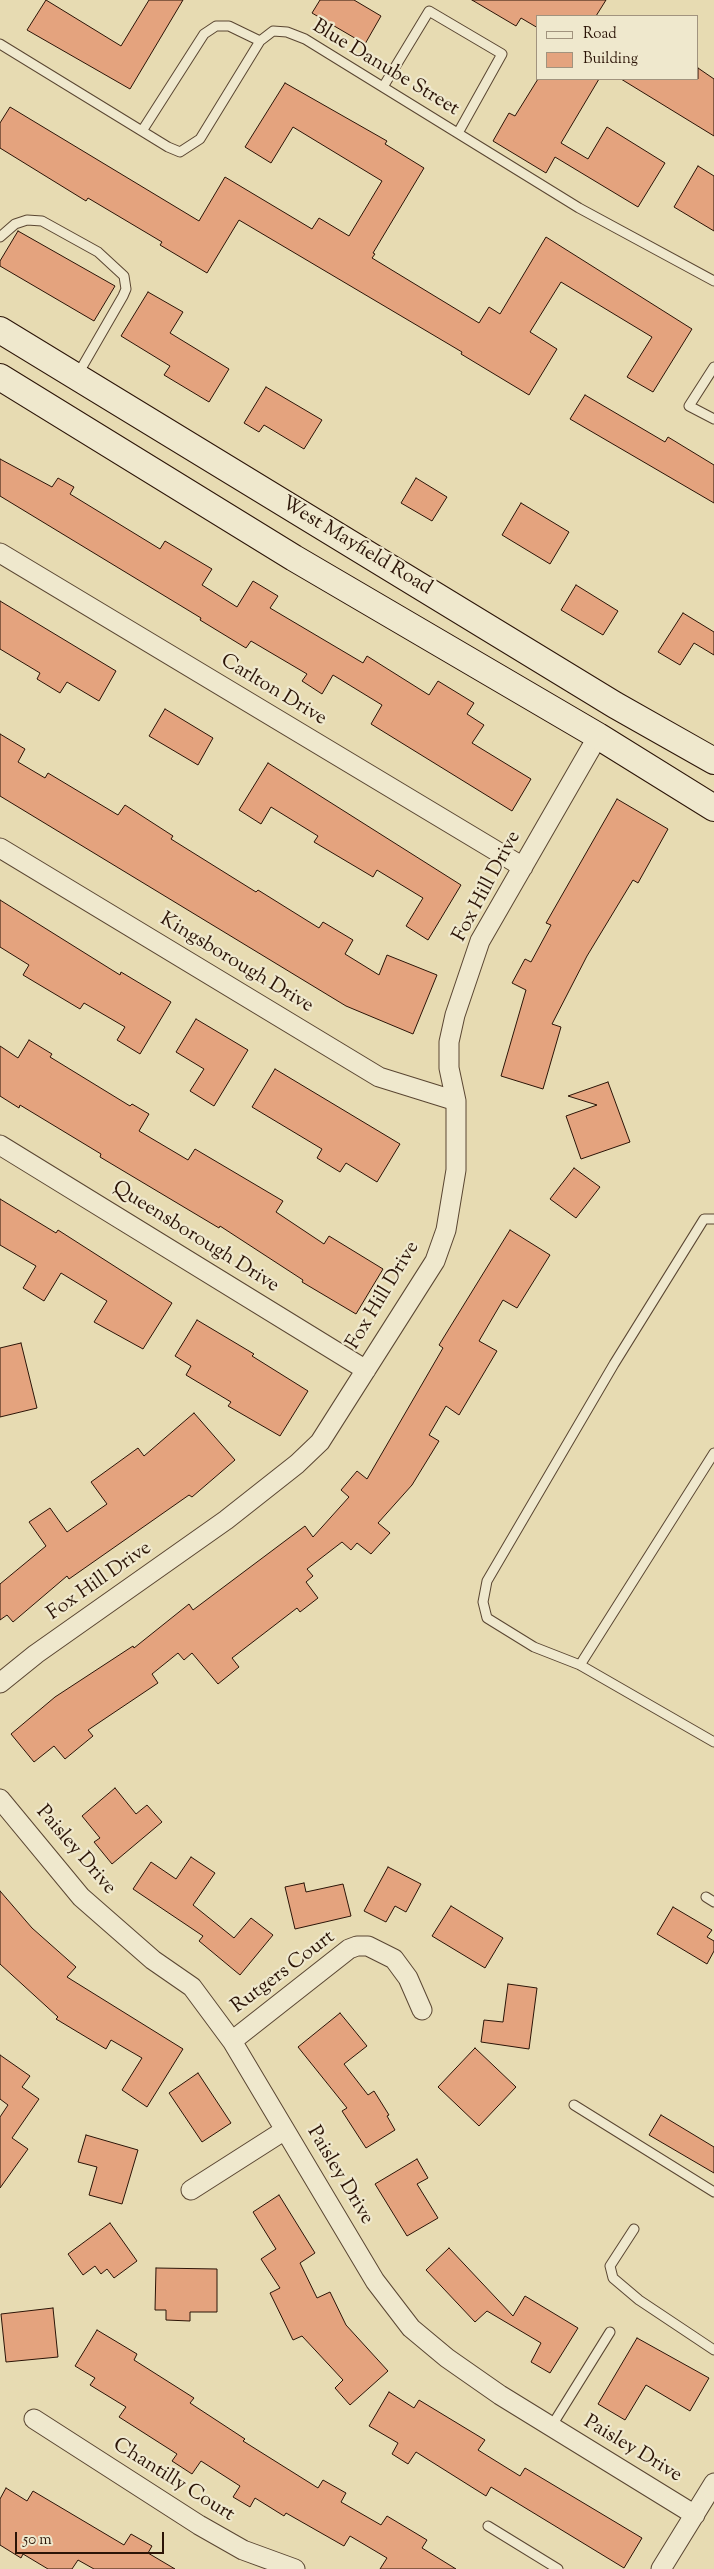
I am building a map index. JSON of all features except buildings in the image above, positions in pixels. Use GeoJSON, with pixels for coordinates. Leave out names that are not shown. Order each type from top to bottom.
{"type":"FeatureCollection","features":[{"type":"Feature","properties":{"kind":"main road","name":"West Mayfield Road"},"geometry":{"type":"LineString","coordinates":[[0,330],[615,705],[714,761]]}},
{"type":"Feature","properties":{"kind":"main road","name":"West Mayfield Road"},"geometry":{"type":"LineString","coordinates":[[0,377],[294,558],[598,736],[704,802]]}},
{"type":"Feature","properties":{"kind":"main road"},"geometry":{"type":"LineString","coordinates":[[704,802],[714,767]]}},
{"type":"Feature","properties":{"kind":"street","name":"Carlton Drive"},"geometry":{"type":"LineString","coordinates":[[0,553],[523,867]]}},
{"type":"Feature","properties":{"kind":"street","name":"Fox Hill Drive"},"geometry":{"type":"LineString","coordinates":[[0,1683],[36,1654],[226,1520],[298,1464],[320,1442],[366,1370],[438,1253],[446,1230],[456,1170],[456,1101],[449,1068],[449,1042],[455,1015],[480,941],[598,736]]}},
{"type":"Feature","properties":{"kind":"street","name":"Kingsborough Drive"},"geometry":{"type":"LineString","coordinates":[[0,848],[379,1077],[456,1101]]}},
{"type":"Feature","properties":{"kind":"street","name":"Queensborough Drive"},"geometry":{"type":"LineString","coordinates":[[0,1145],[366,1370]]}},
{"type":"Feature","properties":{"kind":"street","name":"Paisley Drive"},"geometry":{"type":"LineString","coordinates":[[0,1799],[81,1897],[153,1960],[192,1987],[232,2041],[375,2281],[411,2328],[447,2358],[551,2427],[695,2515]]}},
{"type":"Feature","properties":{"kind":"street","name":"Rutgers Court"},"geometry":{"type":"LineString","coordinates":[[232,2041],[349,1949],[357,1946],[368,1946],[394,1959],[408,1978],[422,2010]]}},
{"type":"Feature","properties":{"kind":"street"},"geometry":{"type":"LineString","coordinates":[[191,2190],[285,2130]]}},
{"type":"Feature","properties":{"kind":"street","name":"Chantilly Court"},"geometry":{"type":"LineString","coordinates":[[34,2419],[199,2525],[243,2550],[295,2569]]}},
{"type":"Feature","properties":{"kind":"street"},"geometry":{"type":"LineString","coordinates":[[661,2569],[714,2483]]}},
{"type":"Feature","properties":{"kind":"lane"},"geometry":{"type":"LineString","coordinates":[[383,87],[429,11],[502,54],[458,134]]}},
{"type":"Feature","properties":{"kind":"lane"},"geometry":{"type":"LineString","coordinates":[[0,44],[168,147],[180,152],[200,139],[260,41],[229,26],[216,26],[204,34],[142,131]]}},
{"type":"Feature","properties":{"kind":"lane","name":"Blue Danube Street"},"geometry":{"type":"LineString","coordinates":[[260,41],[273,31],[287,32],[305,39],[579,208],[714,281]]}},
{"type":"Feature","properties":{"kind":"lane"},"geometry":{"type":"LineString","coordinates":[[0,237],[15,224],[27,220],[42,221],[98,252],[124,276],[126,289],[123,296],[76,377]]}},
{"type":"Feature","properties":{"kind":"lane"},"geometry":{"type":"LineString","coordinates":[[714,367],[689,406],[714,419]]}},
{"type":"Feature","properties":{"kind":"lane"},"geometry":{"type":"LineString","coordinates":[[714,1219],[704,1219],[681,1255],[487,1581],[482,1602],[487,1618],[534,1647],[580,1665],[714,1742]]}},
{"type":"Feature","properties":{"kind":"lane"},"geometry":{"type":"LineString","coordinates":[[580,1665],[714,1453]]}},
{"type":"Feature","properties":{"kind":"lane"},"geometry":{"type":"LineString","coordinates":[[574,2105],[714,2192]]}},
{"type":"Feature","properties":{"kind":"lane"},"geometry":{"type":"LineString","coordinates":[[634,2229],[610,2266],[613,2278],[639,2300],[714,2350]]}},
{"type":"Feature","properties":{"kind":"lane"},"geometry":{"type":"LineString","coordinates":[[551,2427],[610,2332]]}},
{"type":"Feature","properties":{"kind":"lane"},"geometry":{"type":"LineString","coordinates":[[488,2526],[558,2569]]}}]}
